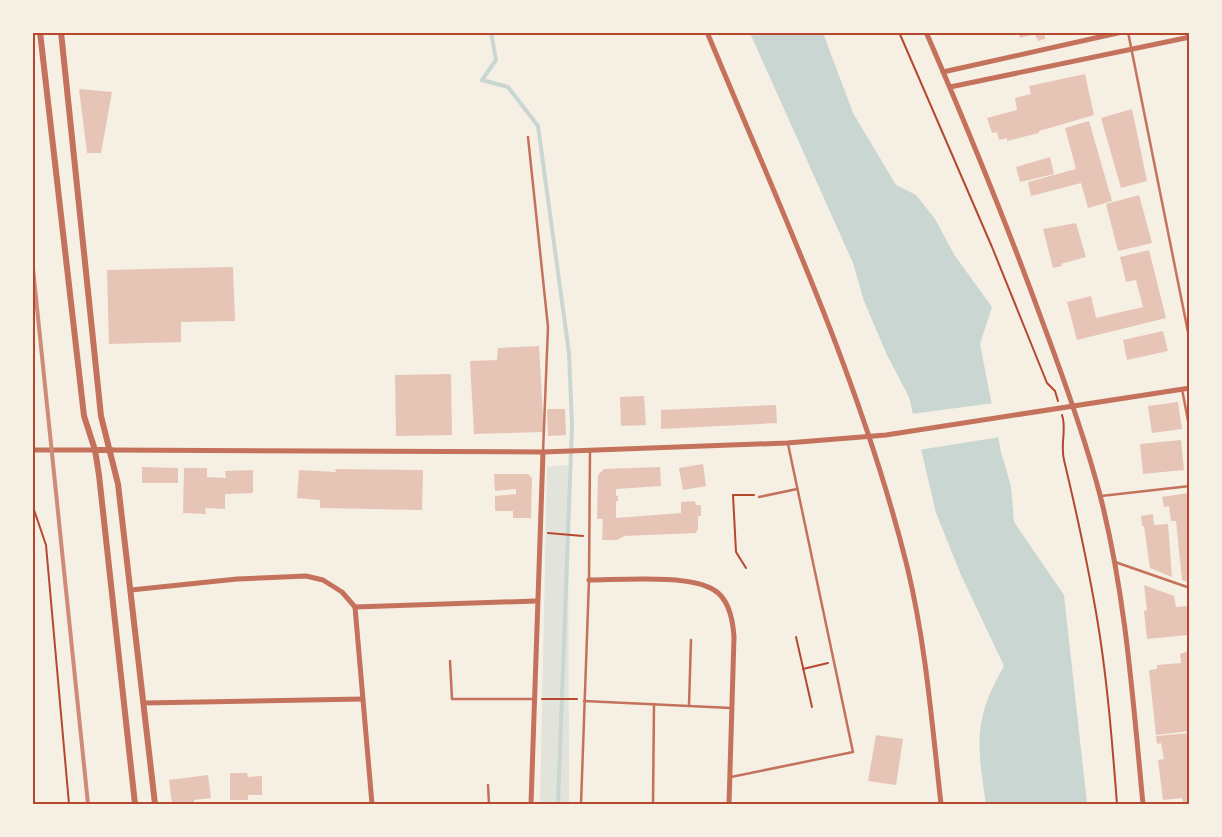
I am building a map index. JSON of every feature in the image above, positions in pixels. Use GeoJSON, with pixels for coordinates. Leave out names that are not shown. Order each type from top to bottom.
{"type":"FeatureCollection","features":[{"type":"Feature","properties":{"kind":"street"},"geometry":{"type":"LineString","coordinates":[[40,32],[84,416],[95,450],[135,804]]}},
{"type":"Feature","properties":{"kind":"street"},"geometry":{"type":"LineString","coordinates":[[61,32],[101,416],[118,484],[155,804]]}},
{"type":"Feature","properties":{"kind":"street"},"geometry":{"type":"LineString","coordinates":[[707,32],[836,340],[869,437],[907,565],[916,606],[923,648],[941,804]]}},
{"type":"Feature","properties":{"kind":"street"},"geometry":{"type":"LineString","coordinates":[[926,32],[1012,237],[1073,405],[1100,496],[1114,562],[1131,681],[1143,804]]}},
{"type":"Feature","properties":{"kind":"street"},"geometry":{"type":"LineString","coordinates":[[943,72],[1122,32]]}},
{"type":"Feature","properties":{"kind":"street"},"geometry":{"type":"LineString","coordinates":[[950,87],[1190,37]]}},
{"type":"Feature","properties":{"kind":"street"},"geometry":{"type":"LineString","coordinates":[[32,450],[542,452],[788,443],[886,435],[1190,388]]}},
{"type":"Feature","properties":{"kind":"street"},"geometry":{"type":"LineString","coordinates":[[531,804],[536,699],[536,601],[542,452]]}},
{"type":"Feature","properties":{"kind":"street"},"geometry":{"type":"LineString","coordinates":[[131,590],[237,579],[306,576],[323,580],[342,592],[355,607],[372,804]]}},
{"type":"Feature","properties":{"kind":"street"},"geometry":{"type":"LineString","coordinates":[[589,580],[688,581],[715,590],[732,618],[734,637],[729,804]]}},
{"type":"Feature","properties":{"kind":"street"},"geometry":{"type":"LineString","coordinates":[[355,607],[536,601]]}},
{"type":"Feature","properties":{"kind":"street"},"geometry":{"type":"LineString","coordinates":[[144,704],[363,699]]}},
{"type":"Feature","properties":{"kind":"lane"},"geometry":{"type":"LineString","coordinates":[[1128,32],[1190,342]]}},
{"type":"Feature","properties":{"kind":"lane"},"geometry":{"type":"LineString","coordinates":[[528,138],[548,327],[542,452]]}},
{"type":"Feature","properties":{"kind":"lane"},"geometry":{"type":"LineString","coordinates":[[1182,390],[1190,431]]}},
{"type":"Feature","properties":{"kind":"lane"},"geometry":{"type":"LineString","coordinates":[[730,778],[853,752],[788,443]]}},
{"type":"Feature","properties":{"kind":"lane"},"geometry":{"type":"LineString","coordinates":[[581,804],[589,580],[590,450]]}},
{"type":"Feature","properties":{"kind":"lane"},"geometry":{"type":"LineString","coordinates":[[1100,496],[1190,486]]}},
{"type":"Feature","properties":{"kind":"lane"},"geometry":{"type":"LineString","coordinates":[[759,497],[797,489]]}},
{"type":"Feature","properties":{"kind":"lane"},"geometry":{"type":"LineString","coordinates":[[1114,562],[1190,588]]}},
{"type":"Feature","properties":{"kind":"lane"},"geometry":{"type":"LineString","coordinates":[[689,705],[691,640]]}},
{"type":"Feature","properties":{"kind":"lane"},"geometry":{"type":"LineString","coordinates":[[450,661],[452,699],[536,699]]}},
{"type":"Feature","properties":{"kind":"lane"},"geometry":{"type":"LineString","coordinates":[[584,701],[731,708]]}},
{"type":"Feature","properties":{"kind":"lane"},"geometry":{"type":"LineString","coordinates":[[653,804],[654,703]]}},
{"type":"Feature","properties":{"kind":"lane"},"geometry":{"type":"LineString","coordinates":[[488,784],[489,804]]}},
{"type":"Feature","properties":{"kind":"path"},"geometry":{"type":"LineString","coordinates":[[899,32],[992,246],[1047,383],[1054,391]]}},
{"type":"Feature","properties":{"kind":"path"},"geometry":{"type":"LineString","coordinates":[[1065,423],[1061,447],[1084,541],[1096,614],[1111,730],[1117,804]]}},
{"type":"Feature","properties":{"kind":"path"},"geometry":{"type":"LineString","coordinates":[[746,568],[736,552],[733,495],[751,493],[759,497]]}},
{"type":"Feature","properties":{"kind":"path"},"geometry":{"type":"LineString","coordinates":[[32,504],[46,546],[69,804]]}},
{"type":"Feature","properties":{"kind":"path"},"geometry":{"type":"LineString","coordinates":[[554,533],[589,536]]}},
{"type":"Feature","properties":{"kind":"path"},"geometry":{"type":"LineString","coordinates":[[796,637],[812,707]]}},
{"type":"Feature","properties":{"kind":"path"},"geometry":{"type":"LineString","coordinates":[[803,669],[834,662]]}},
{"type":"Feature","properties":{"kind":"path"},"geometry":{"type":"LineString","coordinates":[[550,698],[584,701]]}},
{"type":"Feature","properties":{"kind":"shaded area"},"geometry":{"type":"Polygon","coordinates":[[[750,33],[823,33],[853,113],[896,185],[916,195],[935,219],[955,256],[992,307],[980,344],[1001,452],[1011,486],[1014,522],[1064,595],[1087,804],[986,804],[981,765],[980,733],[987,702],[1004,666],[961,575],[936,513],[909,397],[887,355],[864,301],[853,263],[750,33]]]}},
{"type":"Feature","properties":{"kind":"shaded area"},"geometry":{"type":"Polygon","coordinates":[[[568,465],[569,804],[540,804],[547,467],[568,465]]]}},
{"type":"Feature","properties":{"kind":"pier"},"geometry":{"type":"Polygon","coordinates":[[[994,403],[1000,437],[919,450],[911,414],[994,403]]]}},
{"type":"Feature","properties":{"kind":"building"},"geometry":{"type":"Polygon","coordinates":[[[1018,32],[1044,32],[1045,39],[1038,41],[1035,34],[1020,38],[1018,32]]]}},
{"type":"Feature","properties":{"kind":"building"},"geometry":{"type":"Polygon","coordinates":[[[1085,74],[1094,115],[1007,141],[1007,138],[999,140],[997,132],[992,133],[987,118],[1017,110],[1015,98],[1031,94],[1029,86],[1085,74]]]}},
{"type":"Feature","properties":{"kind":"building"},"geometry":{"type":"Polygon","coordinates":[[[79,89],[112,92],[101,153],[87,153],[79,89]]]}},
{"type":"Feature","properties":{"kind":"building"},"geometry":{"type":"Polygon","coordinates":[[[1132,109],[1147,181],[1121,188],[1101,118],[1132,109]]]}},
{"type":"Feature","properties":{"kind":"building"},"geometry":{"type":"Polygon","coordinates":[[[1089,121],[1112,201],[1088,208],[1081,183],[1031,196],[1028,182],[1076,169],[1065,128],[1089,121]]]}},
{"type":"Feature","properties":{"kind":"building"},"geometry":{"type":"Polygon","coordinates":[[[1050,157],[1054,174],[1020,182],[1016,167],[1050,157]]]}},
{"type":"Feature","properties":{"kind":"building"},"geometry":{"type":"Polygon","coordinates":[[[1139,195],[1152,243],[1118,251],[1106,204],[1139,195]]]}},
{"type":"Feature","properties":{"kind":"building"},"geometry":{"type":"Polygon","coordinates":[[[1076,223],[1086,257],[1053,268],[1043,229],[1076,223]]]}},
{"type":"Feature","properties":{"kind":"building"},"geometry":{"type":"Polygon","coordinates":[[[1149,250],[1166,318],[1077,340],[1067,302],[1091,296],[1096,318],[1143,307],[1136,280],[1126,282],[1120,257],[1149,250]]]}},
{"type":"Feature","properties":{"kind":"building"},"geometry":{"type":"Polygon","coordinates":[[[233,267],[235,321],[181,322],[181,342],[109,344],[107,270],[233,267]]]}},
{"type":"Feature","properties":{"kind":"building"},"geometry":{"type":"Polygon","coordinates":[[[1163,331],[1168,351],[1127,360],[1123,340],[1163,331]]]}},
{"type":"Feature","properties":{"kind":"building"},"geometry":{"type":"Polygon","coordinates":[[[539,346],[544,432],[474,434],[470,361],[497,360],[498,348],[539,346]]]}},
{"type":"Feature","properties":{"kind":"building"},"geometry":{"type":"Polygon","coordinates":[[[451,374],[452,435],[396,436],[395,375],[451,374]]]}},
{"type":"Feature","properties":{"kind":"building"},"geometry":{"type":"Polygon","coordinates":[[[644,396],[646,425],[621,426],[620,397],[644,396]]]}},
{"type":"Feature","properties":{"kind":"building"},"geometry":{"type":"Polygon","coordinates":[[[1178,402],[1182,429],[1152,433],[1148,406],[1178,402]]]}},
{"type":"Feature","properties":{"kind":"building"},"geometry":{"type":"Polygon","coordinates":[[[776,405],[777,423],[661,429],[661,410],[776,405]]]}},
{"type":"Feature","properties":{"kind":"building"},"geometry":{"type":"Polygon","coordinates":[[[547,409],[565,409],[566,435],[548,436],[547,409]]]}},
{"type":"Feature","properties":{"kind":"building"},"geometry":{"type":"Polygon","coordinates":[[[1181,440],[1184,470],[1143,474],[1140,444],[1181,440]]]}},
{"type":"Feature","properties":{"kind":"building"},"geometry":{"type":"Polygon","coordinates":[[[703,464],[706,486],[683,490],[679,468],[703,464]]]}},
{"type":"Feature","properties":{"kind":"building"},"geometry":{"type":"Polygon","coordinates":[[[142,467],[178,468],[178,483],[142,483],[142,467]]]}},
{"type":"Feature","properties":{"kind":"building"},"geometry":{"type":"Polygon","coordinates":[[[660,467],[661,486],[616,489],[618,501],[616,501],[616,518],[681,513],[681,502],[695,501],[696,505],[701,505],[701,516],[698,516],[698,529],[696,533],[624,536],[617,540],[602,540],[603,519],[597,519],[598,475],[604,469],[660,467]]]}},
{"type":"Feature","properties":{"kind":"building"},"geometry":{"type":"Polygon","coordinates":[[[184,468],[207,468],[207,477],[226,478],[225,471],[253,470],[253,493],[225,494],[225,509],[205,508],[206,514],[183,513],[184,468]]]}},
{"type":"Feature","properties":{"kind":"building"},"geometry":{"type":"Polygon","coordinates":[[[335,469],[423,470],[422,510],[320,508],[320,500],[297,498],[299,470],[336,472],[335,469]]]}},
{"type":"Feature","properties":{"kind":"building"},"geometry":{"type":"Polygon","coordinates":[[[494,474],[528,474],[532,478],[531,518],[513,518],[513,511],[495,511],[495,496],[516,494],[516,489],[495,491],[494,474]]]}},
{"type":"Feature","properties":{"kind":"building"},"geometry":{"type":"Polygon","coordinates":[[[1188,493],[1190,504],[1190,583],[1182,580],[1176,521],[1171,521],[1169,506],[1164,507],[1162,497],[1188,493]]]}},
{"type":"Feature","properties":{"kind":"building"},"geometry":{"type":"Polygon","coordinates":[[[1153,514],[1154,525],[1168,524],[1172,577],[1150,568],[1141,516],[1153,514]]]}},
{"type":"Feature","properties":{"kind":"building"},"geometry":{"type":"Polygon","coordinates":[[[1144,585],[1174,596],[1176,607],[1188,606],[1190,647],[1187,635],[1147,639],[1144,611],[1147,610],[1144,585]]]}},
{"type":"Feature","properties":{"kind":"building"},"geometry":{"type":"Polygon","coordinates":[[[1190,650],[1190,731],[1156,735],[1149,670],[1157,669],[1157,665],[1181,663],[1180,654],[1190,650]]]}},
{"type":"Feature","properties":{"kind":"building"},"geometry":{"type":"Polygon","coordinates":[[[1190,733],[1190,802],[1183,803],[1182,798],[1163,800],[1158,760],[1164,759],[1161,743],[1157,744],[1156,736],[1190,733]]]}},
{"type":"Feature","properties":{"kind":"building"},"geometry":{"type":"Polygon","coordinates":[[[876,735],[903,739],[896,785],[868,781],[876,735]]]}},
{"type":"Feature","properties":{"kind":"building"},"geometry":{"type":"Polygon","coordinates":[[[230,773],[247,773],[248,777],[262,776],[262,795],[248,795],[248,800],[230,800],[230,773]]]}},
{"type":"Feature","properties":{"kind":"building"},"geometry":{"type":"Polygon","coordinates":[[[208,775],[211,798],[194,800],[194,804],[172,804],[169,780],[208,775]]]}},
{"type":"Feature","properties":{"kind":"waterway"},"geometry":{"type":"LineString","coordinates":[[491,32],[496,60],[482,80],[508,87],[538,126],[569,353],[572,425],[558,804]]}},
{"type":"Feature","properties":{"kind":"railway"},"geometry":{"type":"LineString","coordinates":[[32,259],[88,804]]}}]}
